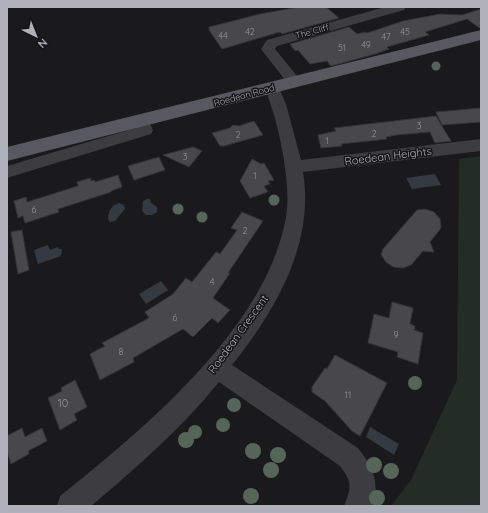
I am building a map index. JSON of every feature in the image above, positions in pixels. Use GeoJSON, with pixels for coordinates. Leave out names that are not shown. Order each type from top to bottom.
{"type":"FeatureCollection","features":[{"type":"Feature","properties":{"kind":"main road","name":"Roedean Road"},"geometry":{"type":"LineString","coordinates":[[141,122],[272,87],[481,35]]}},
{"type":"Feature","properties":{"kind":"main road"},"geometry":{"type":"LineString","coordinates":[[7,154],[74,146]]}},
{"type":"Feature","properties":{"kind":"street","name":"The Cliff"},"geometry":{"type":"LineString","coordinates":[[294,82],[268,49],[272,43],[400,7]]}},
{"type":"Feature","properties":{"kind":"street","name":"Roedean Crescent"},"geometry":{"type":"LineString","coordinates":[[70,506],[138,449],[216,367],[264,302],[284,261],[292,238],[296,217],[297,193],[295,167],[272,87]]}},
{"type":"Feature","properties":{"kind":"street"},"geometry":{"type":"LineString","coordinates":[[7,172],[74,146],[143,131],[145,129],[141,122]]}},
{"type":"Feature","properties":{"kind":"street","name":"Roedean Heights"},"geometry":{"type":"LineString","coordinates":[[295,167],[481,145]]}},
{"type":"Feature","properties":{"kind":"street"},"geometry":{"type":"LineString","coordinates":[[216,367],[349,456],[356,465],[364,484],[362,497],[357,506]]}},
{"type":"Feature","properties":{"kind":"shaded area"},"geometry":{"type":"Polygon","coordinates":[[[481,156],[481,506],[391,506],[411,480],[457,380],[459,159],[481,156]]]}},
{"type":"Feature","properties":{"kind":"shaded area"},"geometry":{"type":"Polygon","coordinates":[[[435,174],[441,185],[412,189],[406,178],[435,174]]]}},
{"type":"Feature","properties":{"kind":"shaded area"},"geometry":{"type":"Polygon","coordinates":[[[150,199],[151,203],[157,207],[157,212],[152,215],[146,215],[142,211],[143,201],[150,199]]]}},
{"type":"Feature","properties":{"kind":"shaded area"},"geometry":{"type":"Polygon","coordinates":[[[119,203],[124,205],[125,209],[115,221],[110,222],[108,216],[110,211],[114,205],[119,203]]]}},
{"type":"Feature","properties":{"kind":"shaded area"},"geometry":{"type":"Polygon","coordinates":[[[48,245],[50,250],[58,247],[59,249],[62,249],[61,256],[38,264],[34,250],[48,245]]]}},
{"type":"Feature","properties":{"kind":"shaded area"},"geometry":{"type":"Polygon","coordinates":[[[161,281],[168,290],[146,304],[139,294],[161,281]]]}},
{"type":"Feature","properties":{"kind":"shaded area"},"geometry":{"type":"Polygon","coordinates":[[[370,427],[399,444],[394,455],[366,437],[370,427]]]}},
{"type":"Feature","properties":{"kind":"building"},"geometry":{"type":"Polygon","coordinates":[[[299,7],[326,7],[339,18],[282,34],[280,32],[222,49],[209,30],[209,27],[260,14],[299,7]]]}},
{"type":"Feature","properties":{"kind":"building"},"geometry":{"type":"Polygon","coordinates":[[[481,9],[481,29],[467,19],[425,32],[429,35],[387,47],[389,49],[375,54],[331,66],[327,61],[310,64],[298,50],[295,51],[290,44],[349,27],[357,34],[367,33],[403,21],[440,14],[462,15],[481,9]]]}},
{"type":"Feature","properties":{"kind":"building"},"geometry":{"type":"Polygon","coordinates":[[[481,108],[481,122],[442,125],[436,112],[481,108]]]}},
{"type":"Feature","properties":{"kind":"building"},"geometry":{"type":"Polygon","coordinates":[[[436,116],[451,141],[435,143],[430,132],[396,135],[386,137],[387,139],[341,144],[342,146],[321,148],[318,135],[336,131],[334,128],[436,116]]]}},
{"type":"Feature","properties":{"kind":"building"},"geometry":{"type":"Polygon","coordinates":[[[254,121],[263,135],[220,146],[212,133],[230,128],[233,125],[239,126],[254,121]]]}},
{"type":"Feature","properties":{"kind":"building"},"geometry":{"type":"Polygon","coordinates":[[[193,147],[202,151],[189,167],[163,155],[193,147]]]}},
{"type":"Feature","properties":{"kind":"building"},"geometry":{"type":"Polygon","coordinates":[[[159,157],[165,170],[134,180],[128,166],[159,157]]]}},
{"type":"Feature","properties":{"kind":"building"},"geometry":{"type":"Polygon","coordinates":[[[252,159],[261,164],[264,163],[274,180],[268,181],[270,184],[264,186],[268,192],[250,198],[240,181],[252,159]]]}},
{"type":"Feature","properties":{"kind":"building"},"geometry":{"type":"Polygon","coordinates":[[[118,175],[122,187],[111,192],[58,209],[59,212],[25,223],[23,216],[18,218],[14,201],[26,197],[27,202],[78,186],[77,182],[90,178],[91,181],[94,180],[95,182],[118,175]]]}},
{"type":"Feature","properties":{"kind":"building"},"geometry":{"type":"Polygon","coordinates":[[[425,209],[434,212],[440,219],[441,228],[430,242],[434,252],[423,251],[411,265],[403,268],[393,267],[386,262],[381,255],[383,249],[417,210],[425,209]]]}},
{"type":"Feature","properties":{"kind":"building"},"geometry":{"type":"Polygon","coordinates":[[[242,212],[263,221],[213,298],[230,310],[218,323],[212,318],[193,337],[183,329],[133,358],[134,362],[100,380],[90,354],[105,346],[102,343],[149,318],[145,312],[173,294],[186,278],[192,282],[216,252],[220,254],[237,230],[231,228],[242,212]]]}},
{"type":"Feature","properties":{"kind":"building"},"geometry":{"type":"Polygon","coordinates":[[[22,230],[29,270],[18,274],[11,232],[22,230]]]}},
{"type":"Feature","properties":{"kind":"building"},"geometry":{"type":"Polygon","coordinates":[[[392,302],[413,308],[410,324],[415,326],[414,330],[423,333],[418,364],[397,357],[398,352],[368,343],[374,314],[389,318],[392,302]]]}},
{"type":"Feature","properties":{"kind":"building"},"geometry":{"type":"Polygon","coordinates":[[[335,355],[387,383],[360,436],[352,431],[325,401],[312,392],[312,387],[325,368],[327,369],[335,355]]]}},
{"type":"Feature","properties":{"kind":"building"},"geometry":{"type":"Polygon","coordinates":[[[75,380],[87,407],[74,414],[77,420],[60,430],[48,398],[62,391],[61,388],[75,380]]]}},
{"type":"Feature","properties":{"kind":"building"},"geometry":{"type":"Polygon","coordinates":[[[22,428],[25,437],[42,428],[47,441],[28,451],[29,454],[11,464],[7,451],[7,436],[22,428]]]}}]}
